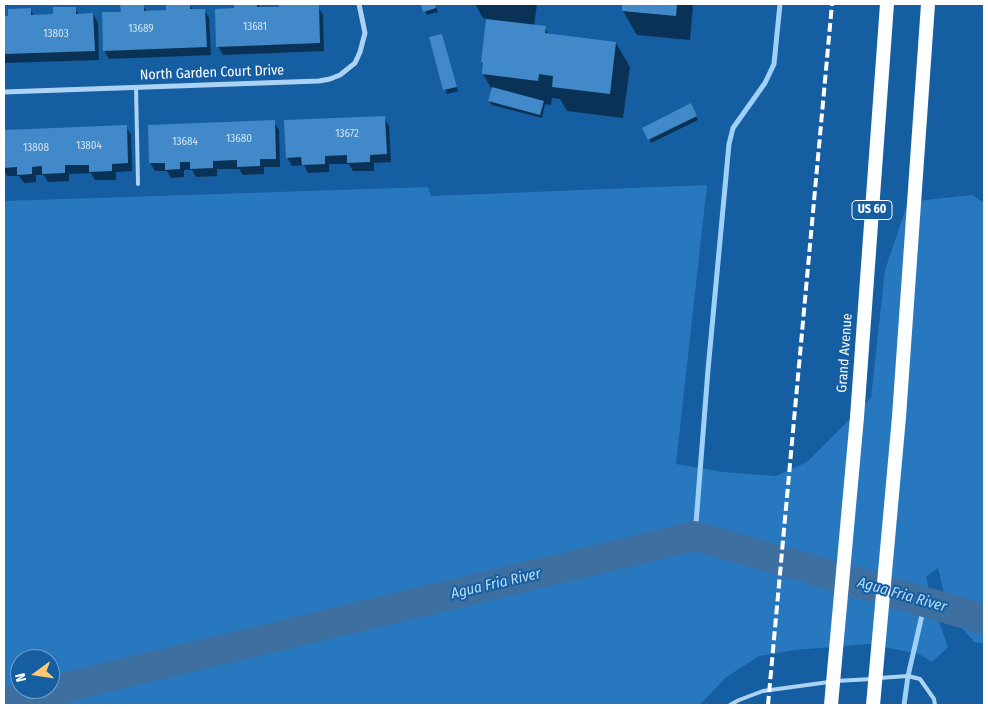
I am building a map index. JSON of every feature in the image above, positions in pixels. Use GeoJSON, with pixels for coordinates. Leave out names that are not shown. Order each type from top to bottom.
{"type":"FeatureCollection","features":[{"type":"Feature","properties":{"kind":"highway","name":"Grand Avenue"},"geometry":{"type":"LineString","coordinates":[[832,705],[888,4]]}},
{"type":"Feature","properties":{"kind":"highway"},"geometry":{"type":"LineString","coordinates":[[874,705],[899,417],[928,4]]}},
{"type":"Feature","properties":{"kind":"street","name":"North Garden Court Drive"},"geometry":{"type":"LineString","coordinates":[[4,92],[319,81],[330,79],[340,75],[355,63],[360,52],[365,33],[359,4]]}},
{"type":"Feature","properties":{"kind":"lane"},"geometry":{"type":"LineString","coordinates":[[136,87],[138,184]]}},
{"type":"Feature","properties":{"kind":"lane"},"geometry":{"type":"LineString","coordinates":[[730,705],[763,691],[778,688],[809,683],[908,676],[920,679],[934,700],[934,705]]}},
{"type":"Feature","properties":{"kind":"shaded area"},"geometry":{"type":"Polygon","coordinates":[[[707,185],[676,464],[723,472],[776,476],[807,462],[871,398],[885,270],[908,202],[972,195],[984,203],[984,644],[974,642],[949,613],[938,568],[926,577],[932,602],[948,647],[932,662],[919,654],[869,644],[795,650],[759,656],[725,678],[700,705],[4,705],[4,201],[428,187],[431,196],[707,185]]]}},
{"type":"Feature","properties":{"kind":"building"},"geometry":{"type":"Polygon","coordinates":[[[144,4],[144,11],[166,10],[166,4],[190,4],[190,9],[205,9],[207,47],[103,51],[102,12],[121,12],[120,5],[144,4]]]}},
{"type":"Feature","properties":{"kind":"building"},"geometry":{"type":"Polygon","coordinates":[[[234,4],[257,4],[257,7],[279,7],[279,4],[319,5],[320,43],[216,47],[215,9],[234,8],[234,4]]]}},
{"type":"Feature","properties":{"kind":"building"},"geometry":{"type":"Polygon","coordinates":[[[421,4],[435,4],[436,8],[423,12],[421,4]]]}},
{"type":"Feature","properties":{"kind":"building"},"geometry":{"type":"Polygon","coordinates":[[[622,4],[677,4],[676,16],[622,11],[622,4]]]}},
{"type":"Feature","properties":{"kind":"building"},"geometry":{"type":"Polygon","coordinates":[[[53,7],[76,7],[76,14],[93,13],[95,51],[4,54],[4,16],[8,16],[8,9],[31,8],[31,15],[53,14],[53,7]]]}},
{"type":"Feature","properties":{"kind":"building"},"geometry":{"type":"Polygon","coordinates":[[[486,19],[546,26],[545,33],[616,42],[610,94],[552,87],[553,76],[539,74],[538,81],[482,74],[483,62],[481,62],[486,19]]]}},
{"type":"Feature","properties":{"kind":"building"},"geometry":{"type":"Polygon","coordinates":[[[442,34],[457,87],[443,90],[429,37],[442,34]]]}},
{"type":"Feature","properties":{"kind":"building"},"geometry":{"type":"Polygon","coordinates":[[[492,87],[544,101],[540,115],[488,101],[492,87]]]}},
{"type":"Feature","properties":{"kind":"building"},"geometry":{"type":"Polygon","coordinates":[[[691,103],[697,116],[648,140],[642,128],[691,103]]]}},
{"type":"Feature","properties":{"kind":"building"},"geometry":{"type":"Polygon","coordinates":[[[385,116],[387,154],[370,155],[370,162],[347,163],[347,155],[325,156],[325,164],[302,165],[301,157],[286,158],[284,120],[385,116]]]}},
{"type":"Feature","properties":{"kind":"building"},"geometry":{"type":"Polygon","coordinates":[[[275,120],[276,159],[260,159],[260,166],[237,167],[237,160],[213,161],[213,168],[190,169],[190,162],[180,162],[180,169],[165,170],[165,163],[149,163],[148,125],[275,120]]]}},
{"type":"Feature","properties":{"kind":"building"},"geometry":{"type":"Polygon","coordinates":[[[127,125],[128,163],[112,164],[112,171],[89,172],[89,165],[65,165],[65,173],[42,174],[42,166],[32,167],[32,174],[17,175],[17,167],[4,168],[4,130],[127,125]]]}},
{"type":"Feature","properties":{"kind":"waterway"},"geometry":{"type":"LineString","coordinates":[[695,536],[729,144],[733,128],[765,83],[774,64],[780,4]]}},
{"type":"Feature","properties":{"kind":"waterway","name":"Agua Fria River"},"geometry":{"type":"LineString","coordinates":[[4,702],[695,536],[984,619]]}},
{"type":"Feature","properties":{"kind":"waterway"},"geometry":{"type":"LineString","coordinates":[[904,705],[908,676],[925,602]]}},
{"type":"Feature","properties":{"kind":"railway"},"geometry":{"type":"LineString","coordinates":[[768,705],[832,4]]}}]}
